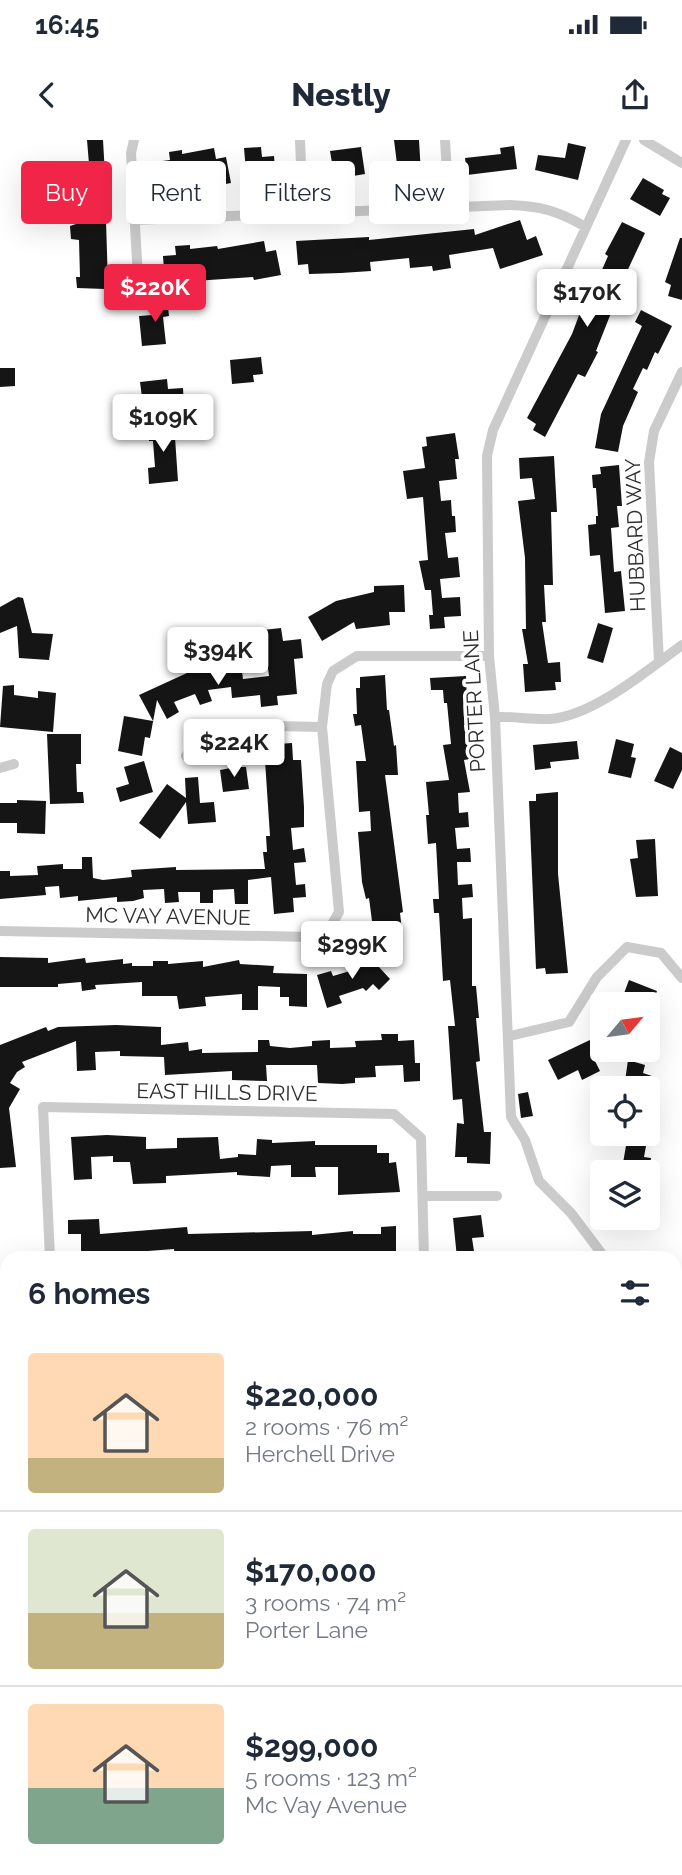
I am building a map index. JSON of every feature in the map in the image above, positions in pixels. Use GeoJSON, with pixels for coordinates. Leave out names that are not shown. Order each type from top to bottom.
{"type":"FeatureCollection","features":[{"type":"Feature","properties":{"kind":"street"},"geometry":{"type":"LineString","coordinates":[[131,161],[134,140]]}},
{"type":"Feature","properties":{"kind":"street"},"geometry":{"type":"LineString","coordinates":[[300,140],[301,161]]}},
{"type":"Feature","properties":{"kind":"street"},"geometry":{"type":"LineString","coordinates":[[445,140],[446,161]]}},
{"type":"Feature","properties":{"kind":"street","name":"PORTER LANE"},"geometry":{"type":"LineString","coordinates":[[600,1251],[571,1213],[539,1181],[525,1140],[511,1117],[510,1036],[495,717],[489,656],[487,456],[492,430],[626,140]]}},
{"type":"Feature","properties":{"kind":"street"},"geometry":{"type":"LineString","coordinates":[[644,140],[682,163]]}},
{"type":"Feature","properties":{"kind":"street"},"geometry":{"type":"LineString","coordinates":[[469,206],[541,206],[559,211],[584,226]]}},
{"type":"Feature","properties":{"kind":"street"},"geometry":{"type":"LineString","coordinates":[[133,224],[138,279]]}},
{"type":"Feature","properties":{"kind":"street","name":"HUBBARD WAY"},"geometry":{"type":"LineString","coordinates":[[659,662],[649,462],[654,431],[682,372]]}},
{"type":"Feature","properties":{"kind":"street"},"geometry":{"type":"LineString","coordinates":[[495,717],[550,719],[571,714],[612,692],[682,645]]}},
{"type":"Feature","properties":{"kind":"street","name":"MC VAY AVENUE"},"geometry":{"type":"LineString","coordinates":[[0,931],[294,939],[313,937],[331,926],[339,912],[322,726],[327,684],[333,671],[357,656],[489,656]]}},
{"type":"Feature","properties":{"kind":"street"},"geometry":{"type":"LineString","coordinates":[[187,756],[200,736],[273,726],[322,726]]}},
{"type":"Feature","properties":{"kind":"street"},"geometry":{"type":"LineString","coordinates":[[0,768],[14,764]]}},
{"type":"Feature","properties":{"kind":"street"},"geometry":{"type":"LineString","coordinates":[[510,1036],[569,1022],[597,976],[627,947],[661,953],[682,978]]}},
{"type":"Feature","properties":{"kind":"street","name":"EAST HILLS DRIVE"},"geometry":{"type":"LineString","coordinates":[[50,1251],[43,1107],[394,1114],[421,1138],[424,1196]]}},
{"type":"Feature","properties":{"kind":"street"},"geometry":{"type":"LineString","coordinates":[[424,1251],[424,1196],[497,1196]]}},
{"type":"Feature","properties":{"kind":"building"},"geometry":{"type":"Polygon","coordinates":[[[87,140],[103,140],[104,161],[89,161],[87,140]]]}},
{"type":"Feature","properties":{"kind":"building"},"geometry":{"type":"Polygon","coordinates":[[[394,140],[419,140],[420,161],[397,161],[394,140]]]}},
{"type":"Feature","properties":{"kind":"building"},"geometry":{"type":"Polygon","coordinates":[[[568,143],[586,147],[578,180],[535,170],[538,155],[565,158],[568,143]]]}},
{"type":"Feature","properties":{"kind":"building"},"geometry":{"type":"Polygon","coordinates":[[[514,146],[517,169],[469,175],[469,161],[465,161],[465,158],[501,154],[500,148],[514,146]]]}},
{"type":"Feature","properties":{"kind":"building"},"geometry":{"type":"Polygon","coordinates":[[[261,147],[262,157],[274,156],[274,161],[245,161],[244,148],[261,147]]]}},
{"type":"Feature","properties":{"kind":"building"},"geometry":{"type":"Polygon","coordinates":[[[361,147],[365,174],[355,176],[355,161],[332,161],[330,151],[361,147]]]}},
{"type":"Feature","properties":{"kind":"building"},"geometry":{"type":"Polygon","coordinates":[[[214,148],[216,159],[226,157],[231,183],[226,184],[226,161],[162,161],[170,160],[169,152],[182,150],[182,154],[214,148]]]}},
{"type":"Feature","properties":{"kind":"building"},"geometry":{"type":"Polygon","coordinates":[[[643,178],[664,190],[662,194],[670,198],[660,216],[630,199],[643,178]]]}},
{"type":"Feature","properties":{"kind":"building"},"geometry":{"type":"Polygon","coordinates":[[[520,220],[527,240],[536,236],[543,255],[500,269],[493,248],[449,255],[451,268],[433,271],[432,266],[410,268],[409,258],[370,262],[371,271],[341,273],[309,274],[308,264],[298,265],[296,241],[369,237],[369,240],[474,229],[475,235],[520,220]]]}},
{"type":"Feature","properties":{"kind":"building"},"geometry":{"type":"Polygon","coordinates":[[[622,222],[645,233],[608,312],[611,313],[596,351],[598,352],[585,377],[578,374],[545,437],[533,430],[536,424],[527,418],[572,334],[581,310],[584,311],[608,256],[605,254],[622,222]]]}},
{"type":"Feature","properties":{"kind":"building"},"geometry":{"type":"Polygon","coordinates":[[[106,224],[108,284],[105,284],[105,289],[77,288],[76,277],[80,277],[79,240],[71,239],[70,226],[106,224]]]}},
{"type":"Feature","properties":{"kind":"building"},"geometry":{"type":"Polygon","coordinates":[[[680,238],[682,300],[668,296],[671,285],[665,282],[680,238]]]}},
{"type":"Feature","properties":{"kind":"building"},"geometry":{"type":"Polygon","coordinates":[[[264,241],[266,252],[276,250],[281,275],[254,280],[253,277],[165,283],[163,256],[176,255],[175,246],[190,245],[190,249],[217,246],[218,249],[264,241]]]}},
{"type":"Feature","properties":{"kind":"building"},"geometry":{"type":"Polygon","coordinates":[[[167,298],[169,316],[163,317],[166,344],[142,346],[139,316],[152,315],[151,299],[167,298]]]}},
{"type":"Feature","properties":{"kind":"building"},"geometry":{"type":"Polygon","coordinates":[[[641,310],[672,326],[658,354],[655,352],[647,370],[643,368],[633,389],[638,392],[623,426],[618,452],[595,448],[601,414],[642,326],[635,322],[641,310]]]}},
{"type":"Feature","properties":{"kind":"building"},"geometry":{"type":"Polygon","coordinates":[[[261,357],[263,374],[253,375],[254,382],[232,384],[230,360],[261,357]]]}},
{"type":"Feature","properties":{"kind":"building"},"geometry":{"type":"Polygon","coordinates":[[[0,368],[15,368],[15,386],[0,387],[0,368]]]}},
{"type":"Feature","properties":{"kind":"building"},"geometry":{"type":"Polygon","coordinates":[[[167,379],[168,389],[183,388],[184,406],[171,407],[171,402],[143,405],[140,382],[167,379]]]}},
{"type":"Feature","properties":{"kind":"building"},"geometry":{"type":"Polygon","coordinates":[[[174,423],[178,481],[149,484],[148,468],[155,467],[153,441],[149,441],[148,425],[174,423]]]}},
{"type":"Feature","properties":{"kind":"building"},"geometry":{"type":"Polygon","coordinates":[[[455,433],[459,459],[455,459],[457,479],[439,481],[441,501],[451,500],[452,516],[455,516],[456,532],[445,533],[448,558],[458,557],[460,577],[440,579],[442,598],[460,597],[461,616],[444,617],[445,628],[430,629],[429,615],[433,615],[431,590],[425,590],[419,561],[428,560],[423,497],[407,499],[403,471],[425,468],[422,447],[427,446],[426,437],[455,433]]]}},
{"type":"Feature","properties":{"kind":"building"},"geometry":{"type":"Polygon","coordinates":[[[554,456],[557,512],[551,512],[553,585],[544,585],[546,622],[542,622],[548,663],[560,662],[561,682],[555,682],[556,690],[525,692],[523,664],[528,664],[522,629],[526,629],[525,558],[518,501],[535,499],[532,478],[520,479],[519,458],[554,456]]]}},
{"type":"Feature","properties":{"kind":"building"},"geometry":{"type":"Polygon","coordinates":[[[619,465],[622,506],[617,506],[619,527],[611,528],[614,572],[621,571],[625,611],[605,613],[600,555],[590,556],[588,525],[596,524],[598,516],[592,475],[601,474],[600,467],[619,465]]]}},
{"type":"Feature","properties":{"kind":"building"},"geometry":{"type":"Polygon","coordinates":[[[404,585],[405,612],[389,612],[390,625],[356,629],[354,622],[322,641],[308,617],[336,601],[374,592],[374,586],[404,585]]]}},
{"type":"Feature","properties":{"kind":"building"},"geometry":{"type":"Polygon","coordinates":[[[18,597],[23,598],[32,633],[53,634],[49,660],[19,658],[17,626],[0,633],[0,607],[18,597]]]}},
{"type":"Feature","properties":{"kind":"building"},"geometry":{"type":"Polygon","coordinates":[[[598,623],[613,628],[603,663],[587,658],[598,623]]]}},
{"type":"Feature","properties":{"kind":"building"},"geometry":{"type":"Polygon","coordinates":[[[281,628],[283,641],[301,639],[303,658],[294,659],[297,694],[277,696],[278,705],[261,707],[260,695],[232,698],[231,687],[208,690],[212,701],[200,705],[195,694],[174,702],[179,712],[167,719],[157,700],[150,738],[145,737],[142,756],[118,751],[124,716],[153,721],[139,695],[187,673],[183,662],[196,657],[200,669],[227,665],[226,658],[240,656],[243,679],[269,676],[263,630],[281,628]]]}},
{"type":"Feature","properties":{"kind":"building"},"geometry":{"type":"Polygon","coordinates":[[[385,675],[387,710],[394,746],[396,745],[398,775],[385,775],[403,912],[400,913],[403,939],[395,940],[396,947],[368,950],[365,921],[372,921],[369,898],[366,899],[362,882],[358,832],[371,831],[370,811],[359,812],[356,761],[366,761],[361,725],[355,726],[353,714],[357,714],[356,688],[360,688],[360,677],[385,675]]]}},
{"type":"Feature","properties":{"kind":"building"},"geometry":{"type":"Polygon","coordinates":[[[466,676],[468,725],[464,725],[470,759],[464,760],[470,792],[458,793],[459,813],[468,812],[469,827],[455,828],[457,849],[470,848],[471,862],[457,862],[458,885],[472,884],[473,897],[462,898],[463,919],[472,918],[472,986],[476,986],[479,1018],[476,1018],[480,1061],[476,1062],[484,1132],[491,1132],[490,1164],[467,1163],[467,1157],[455,1157],[457,1123],[464,1124],[462,1099],[453,1100],[448,1026],[455,1026],[450,980],[443,981],[439,913],[434,913],[433,899],[439,899],[436,843],[428,844],[426,815],[429,815],[426,782],[449,780],[443,745],[451,744],[443,690],[431,690],[430,678],[466,676]]]}},
{"type":"Feature","properties":{"kind":"building"},"geometry":{"type":"Polygon","coordinates":[[[14,685],[14,695],[38,698],[38,691],[56,693],[53,732],[0,727],[3,686],[14,685]]]}},
{"type":"Feature","properties":{"kind":"building"},"geometry":{"type":"Polygon","coordinates":[[[47,734],[81,734],[81,764],[76,764],[77,792],[83,792],[84,803],[50,804],[47,734]]]}},
{"type":"Feature","properties":{"kind":"building"},"geometry":{"type":"Polygon","coordinates":[[[616,739],[634,744],[631,757],[636,758],[631,778],[608,773],[616,739]]]}},
{"type":"Feature","properties":{"kind":"building"},"geometry":{"type":"Polygon","coordinates":[[[577,741],[579,759],[550,762],[551,768],[535,770],[533,745],[577,741]]]}},
{"type":"Feature","properties":{"kind":"building"},"geometry":{"type":"Polygon","coordinates":[[[292,743],[293,760],[301,760],[304,807],[304,827],[291,828],[293,850],[304,848],[306,862],[294,863],[296,885],[305,884],[306,897],[293,898],[294,912],[274,914],[271,877],[248,880],[248,904],[235,904],[234,889],[213,890],[213,903],[200,903],[200,892],[178,892],[179,902],[165,903],[164,889],[143,890],[144,898],[133,901],[117,902],[117,897],[78,901],[78,896],[60,898],[59,886],[45,887],[46,895],[0,899],[0,871],[10,871],[10,876],[38,875],[37,866],[63,864],[63,869],[82,869],[82,857],[92,857],[93,878],[103,880],[132,877],[131,870],[176,867],[176,870],[265,869],[263,852],[267,852],[266,836],[270,836],[264,745],[292,743]]]}},
{"type":"Feature","properties":{"kind":"building"},"geometry":{"type":"Polygon","coordinates":[[[670,747],[682,753],[682,770],[673,789],[654,781],[670,747]]]}},
{"type":"Feature","properties":{"kind":"building"},"geometry":{"type":"Polygon","coordinates":[[[144,761],[153,792],[120,802],[116,788],[129,784],[124,767],[144,761]]]}},
{"type":"Feature","properties":{"kind":"building"},"geometry":{"type":"Polygon","coordinates":[[[246,767],[249,789],[223,792],[220,770],[246,767]]]}},
{"type":"Feature","properties":{"kind":"building"},"geometry":{"type":"Polygon","coordinates":[[[198,777],[200,803],[214,802],[216,822],[188,824],[186,802],[160,839],[139,823],[167,784],[186,798],[185,778],[198,777]]]}},
{"type":"Feature","properties":{"kind":"building"},"geometry":{"type":"Polygon","coordinates":[[[558,792],[558,874],[568,973],[546,974],[545,968],[536,969],[529,801],[536,801],[536,794],[558,792]]]}},
{"type":"Feature","properties":{"kind":"building"},"geometry":{"type":"Polygon","coordinates":[[[17,800],[46,801],[45,834],[17,833],[17,823],[0,823],[0,803],[17,803],[17,800]]]}},
{"type":"Feature","properties":{"kind":"building"},"geometry":{"type":"Polygon","coordinates":[[[655,839],[658,896],[636,897],[630,859],[638,858],[636,840],[655,839]]]}},
{"type":"Feature","properties":{"kind":"building"},"geometry":{"type":"Polygon","coordinates":[[[367,954],[390,979],[379,990],[373,984],[366,991],[363,988],[339,996],[342,1003],[327,1008],[317,975],[331,971],[333,976],[350,971],[367,954]]]}},
{"type":"Feature","properties":{"kind":"building"},"geometry":{"type":"Polygon","coordinates":[[[0,957],[48,958],[48,963],[85,958],[86,963],[123,959],[123,964],[132,963],[132,966],[153,966],[153,961],[168,961],[168,964],[203,961],[203,967],[239,960],[240,964],[274,966],[273,973],[307,974],[307,1007],[289,1006],[289,997],[280,997],[280,987],[258,986],[258,1010],[242,1010],[242,994],[205,997],[206,1006],[179,1009],[177,996],[142,996],[142,982],[95,985],[96,989],[82,991],[81,982],[58,984],[58,987],[0,987],[0,957]]]}},
{"type":"Feature","properties":{"kind":"building"},"geometry":{"type":"Polygon","coordinates":[[[629,980],[657,991],[657,992],[624,992],[629,980]]]}},
{"type":"Feature","properties":{"kind":"building"},"geometry":{"type":"Polygon","coordinates":[[[46,1027],[48,1031],[58,1027],[161,1027],[161,1045],[188,1042],[189,1051],[202,1049],[202,1053],[258,1052],[258,1040],[269,1040],[270,1046],[290,1048],[312,1046],[312,1041],[330,1040],[330,1048],[356,1047],[355,1041],[382,1040],[381,1034],[398,1034],[398,1041],[414,1040],[415,1063],[420,1063],[420,1081],[404,1082],[403,1065],[375,1066],[376,1077],[355,1078],[355,1083],[342,1084],[318,1083],[317,1065],[266,1065],[267,1081],[232,1080],[232,1071],[165,1075],[164,1057],[120,1056],[120,1051],[95,1052],[96,1070],[77,1071],[76,1041],[22,1062],[25,1067],[17,1072],[10,1083],[20,1089],[9,1108],[16,1167],[0,1168],[0,1045],[46,1027]]]}},
{"type":"Feature","properties":{"kind":"building"},"geometry":{"type":"Polygon","coordinates":[[[590,1040],[590,1062],[596,1062],[600,1071],[582,1080],[578,1070],[558,1080],[548,1060],[590,1040]]]}},
{"type":"Feature","properties":{"kind":"building"},"geometry":{"type":"Polygon","coordinates":[[[628,1062],[635,1062],[645,1065],[643,1073],[652,1076],[626,1076],[628,1062]]]}},
{"type":"Feature","properties":{"kind":"building"},"geometry":{"type":"Polygon","coordinates":[[[528,1092],[533,1116],[521,1118],[518,1094],[528,1092]]]}},
{"type":"Feature","properties":{"kind":"building"},"geometry":{"type":"Polygon","coordinates":[[[71,1137],[146,1137],[146,1149],[177,1148],[177,1138],[218,1137],[220,1159],[238,1157],[238,1154],[256,1155],[257,1139],[272,1140],[272,1143],[315,1141],[315,1145],[377,1145],[377,1153],[389,1153],[389,1163],[396,1162],[400,1192],[338,1195],[338,1167],[315,1167],[316,1177],[291,1177],[291,1165],[271,1166],[270,1177],[237,1175],[237,1172],[166,1176],[166,1183],[133,1184],[130,1162],[113,1162],[113,1156],[91,1157],[92,1179],[74,1180],[71,1137]]]}},
{"type":"Feature","properties":{"kind":"building"},"geometry":{"type":"Polygon","coordinates":[[[626,1146],[646,1146],[644,1157],[651,1158],[651,1160],[624,1160],[626,1146]]]}},
{"type":"Feature","properties":{"kind":"building"},"geometry":{"type":"Polygon","coordinates":[[[481,1215],[484,1237],[472,1238],[474,1251],[456,1251],[453,1218],[481,1215]]]}},
{"type":"Feature","properties":{"kind":"building"},"geometry":{"type":"Polygon","coordinates":[[[99,1219],[100,1234],[187,1227],[188,1234],[312,1231],[312,1235],[353,1231],[353,1234],[381,1234],[381,1227],[396,1226],[396,1251],[81,1251],[81,1234],[68,1234],[68,1220],[99,1219]]]}}]}
